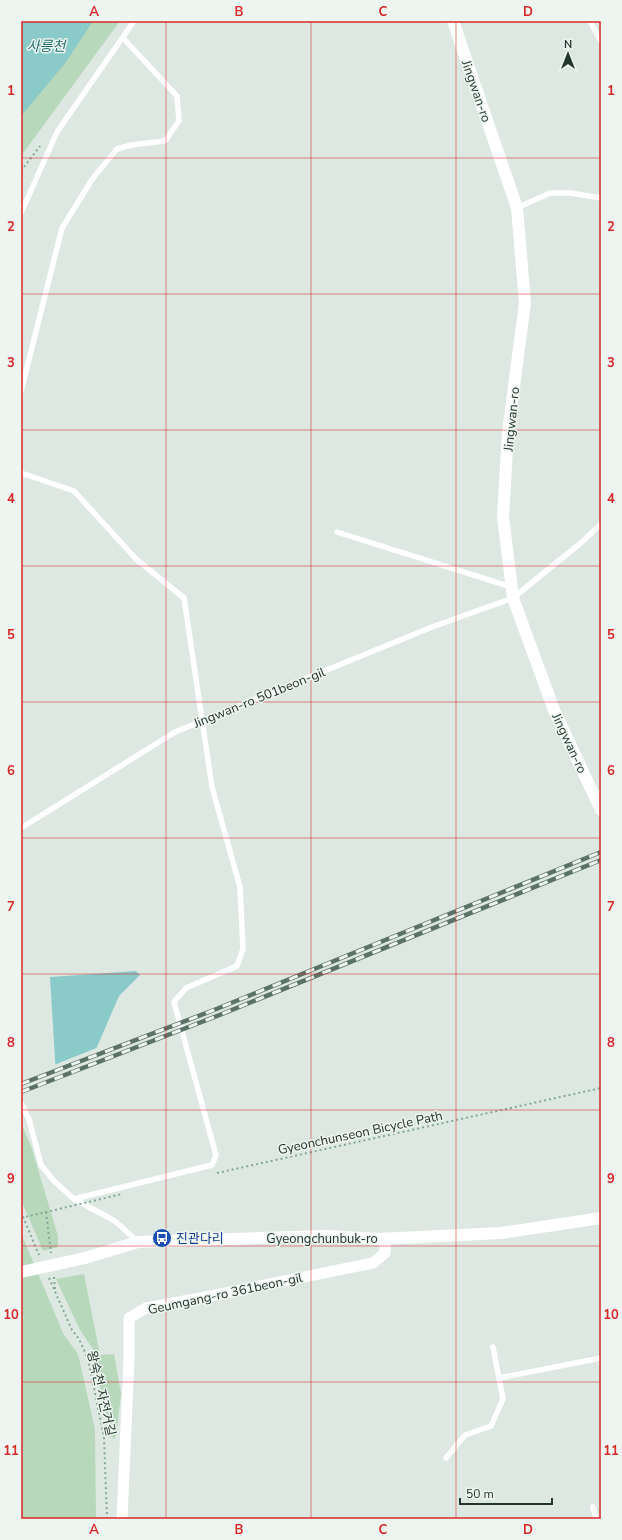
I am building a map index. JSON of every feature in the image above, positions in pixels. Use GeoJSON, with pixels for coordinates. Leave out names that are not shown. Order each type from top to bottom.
{"type":"FeatureCollection","features":[{"type":"Feature","properties":{"kind":"street","name":"Jingwan-ro"},"geometry":{"type":"LineString","coordinates":[[453,21],[517,208],[525,303],[508,432],[503,517],[512,593],[554,710],[601,810]]}},
{"type":"Feature","properties":{"kind":"street","name":"Gyeongchunbuk-ro"},"geometry":{"type":"LineString","coordinates":[[21,1272],[85,1258],[138,1242],[327,1236],[385,1238],[501,1233],[601,1218]]}},
{"type":"Feature","properties":{"kind":"street","name":"Geumgang-ro 361beon-gil"},"geometry":{"type":"LineString","coordinates":[[122,1519],[129,1358],[129,1318],[146,1308],[373,1263],[385,1253],[385,1238]]}},
{"type":"Feature","properties":{"kind":"lane"},"geometry":{"type":"LineString","coordinates":[[21,213],[57,132],[134,21]]}},
{"type":"Feature","properties":{"kind":"lane"},"geometry":{"type":"LineString","coordinates":[[590,21],[601,40]]}},
{"type":"Feature","properties":{"kind":"lane"},"geometry":{"type":"LineString","coordinates":[[21,391],[62,228],[93,178],[117,149],[131,145],[165,141],[179,121],[177,96],[123,38]]}},
{"type":"Feature","properties":{"kind":"lane"},"geometry":{"type":"LineString","coordinates":[[517,208],[550,193],[570,193],[601,198]]}},
{"type":"Feature","properties":{"kind":"lane"},"geometry":{"type":"LineString","coordinates":[[21,473],[74,491],[136,559],[184,598],[212,787],[240,887],[243,949],[237,966],[186,988],[174,1002],[216,1155],[212,1164],[74,1199]]}},
{"type":"Feature","properties":{"kind":"lane","name":"Jingwan-ro 501beon-gil"},"geometry":{"type":"LineString","coordinates":[[21,828],[175,732],[512,593],[582,542],[601,524]]}},
{"type":"Feature","properties":{"kind":"lane"},"geometry":{"type":"LineString","coordinates":[[337,532],[512,593]]}},
{"type":"Feature","properties":{"kind":"lane"},"geometry":{"type":"LineString","coordinates":[[21,1104],[29,1119],[41,1165],[54,1181],[74,1199],[115,1221],[138,1242]]}},
{"type":"Feature","properties":{"kind":"lane"},"geometry":{"type":"LineString","coordinates":[[446,1458],[465,1435],[491,1426],[503,1399],[493,1347]]}},
{"type":"Feature","properties":{"kind":"lane"},"geometry":{"type":"LineString","coordinates":[[499,1378],[601,1358]]}},
{"type":"Feature","properties":{"kind":"lane"},"geometry":{"type":"LineString","coordinates":[[593,1507],[596,1519]]}},
{"type":"Feature","properties":{"kind":"path","name":"Gyeonchunseon Bicycle Path"},"geometry":{"type":"LineString","coordinates":[[215,1173],[601,1088]]}},
{"type":"Feature","properties":{"kind":"path"},"geometry":{"type":"LineString","coordinates":[[21,1218],[122,1194]]}},
{"type":"Feature","properties":{"kind":"path"},"geometry":{"type":"LineString","coordinates":[[21,1212],[40,1256]]}},
{"type":"Feature","properties":{"kind":"path","name":"왕숙천 자전거길"},"geometry":{"type":"LineString","coordinates":[[49,1277],[69,1324],[79,1339],[88,1359],[104,1437],[107,1519]]}},
{"type":"Feature","properties":{"kind":"green space"},"geometry":{"type":"Polygon","coordinates":[[[21,21],[120,21],[21,156],[21,21]]]}},
{"type":"Feature","properties":{"kind":"green space"},"geometry":{"type":"Polygon","coordinates":[[[21,1123],[32,1149],[58,1236],[58,1247],[43,1251],[21,1200],[21,1123]]]}},
{"type":"Feature","properties":{"kind":"green space"},"geometry":{"type":"Polygon","coordinates":[[[21,1233],[64,1335],[78,1354],[95,1429],[96,1519],[21,1519],[21,1233]]]}},
{"type":"Feature","properties":{"kind":"green space"},"geometry":{"type":"Polygon","coordinates":[[[84,1274],[100,1355],[114,1354],[121,1394],[116,1436],[113,1439],[104,1408],[93,1349],[80,1330],[56,1279],[84,1274]]]}},
{"type":"Feature","properties":{"kind":"water","name":"사릉천"},"geometry":{"type":"Polygon","coordinates":[[[21,21],[93,21],[66,62],[21,116],[21,21]]]}},
{"type":"Feature","properties":{"kind":"water"},"geometry":{"type":"Polygon","coordinates":[[[136,971],[140,975],[119,996],[87,1070],[56,1075],[50,977],[136,971]]]}},
{"type":"Feature","properties":{"kind":"pier"},"geometry":{"type":"Polygon","coordinates":[[[99,1047],[88,1072],[57,1077],[55,1076],[54,1065],[99,1047]]]}},
{"type":"Feature","properties":{"kind":"railway"},"geometry":{"type":"LineString","coordinates":[[21,1084],[214,1010],[601,852]]}},
{"type":"Feature","properties":{"kind":"railway"},"geometry":{"type":"LineString","coordinates":[[21,1092],[217,1016],[601,860]]}},
{"type":"Feature","properties":{"kind":"place","name":"진관다리"},"geometry":{"type":"Point","coordinates":[162,1238]}}]}
